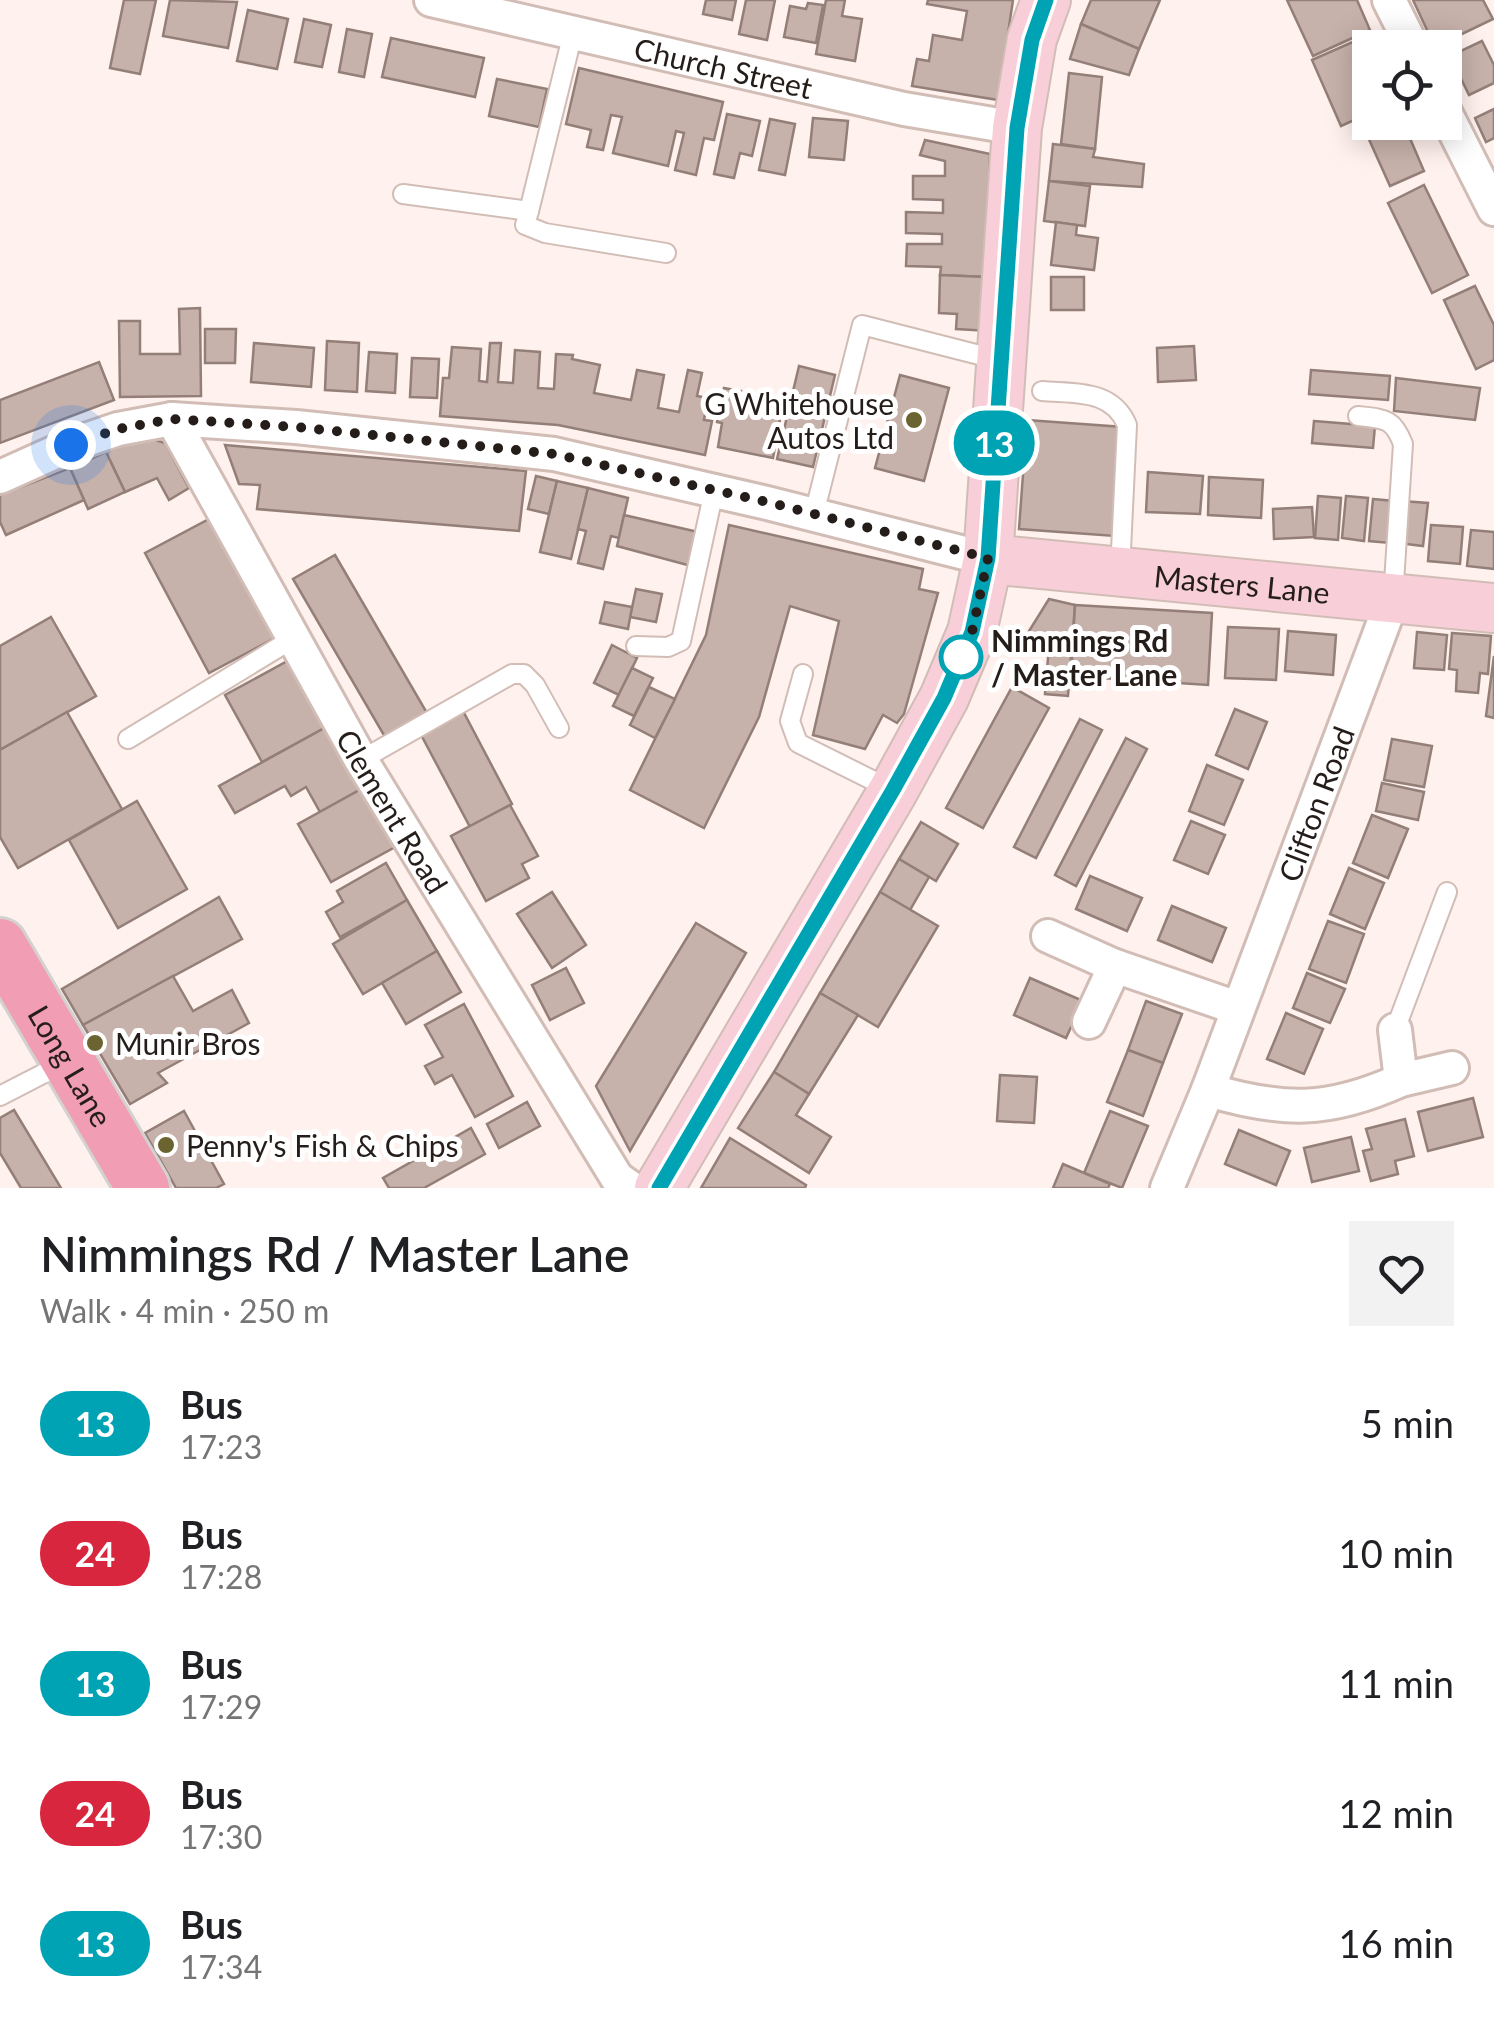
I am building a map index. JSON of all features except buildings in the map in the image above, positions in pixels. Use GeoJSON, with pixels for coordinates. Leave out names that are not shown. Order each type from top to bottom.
{"type":"FeatureCollection","features":[{"type":"Feature","properties":{"kind":"main road"},"geometry":{"type":"LineString","coordinates":[[659,1188],[893,790],[944,698],[972,632],[988,558],[1017,128],[1032,40],[1046,0]]}},
{"type":"Feature","properties":{"kind":"main road","name":"Masters Lane"},"geometry":{"type":"LineString","coordinates":[[988,558],[1494,608]]}},
{"type":"Feature","properties":{"kind":"main road","name":"Long Lane"},"geometry":{"type":"LineString","coordinates":[[0,944],[143,1188]]}},
{"type":"Feature","properties":{"kind":"street","name":"Church Street"},"geometry":{"type":"LineString","coordinates":[[430,0],[904,109],[1017,128]]}},
{"type":"Feature","properties":{"kind":"street"},"geometry":{"type":"LineString","coordinates":[[1389,0],[1403,30]]}},
{"type":"Feature","properties":{"kind":"street"},"geometry":{"type":"LineString","coordinates":[[1459,140],[1494,209]]}},
{"type":"Feature","properties":{"kind":"street"},"geometry":{"type":"LineString","coordinates":[[0,477],[102,434],[172,419],[296,427],[554,454],[988,558]]}},
{"type":"Feature","properties":{"kind":"street","name":"Clement Road"},"geometry":{"type":"LineString","coordinates":[[172,419],[362,760],[617,1178],[632,1188]]}},
{"type":"Feature","properties":{"kind":"street","name":"Clifton Road"},"geometry":{"type":"LineString","coordinates":[[1167,1188],[1208,1090],[1392,598]]}},
{"type":"Feature","properties":{"kind":"street"},"geometry":{"type":"LineString","coordinates":[[1048,936],[1115,966],[1238,1008]]}},
{"type":"Feature","properties":{"kind":"street"},"geometry":{"type":"LineString","coordinates":[[1089,1022],[1115,966]]}},
{"type":"Feature","properties":{"kind":"street"},"geometry":{"type":"LineString","coordinates":[[1395,1030],[1401,1080]]}},
{"type":"Feature","properties":{"kind":"street"},"geometry":{"type":"LineString","coordinates":[[1208,1090],[1252,1103],[1304,1108],[1371,1093],[1401,1080],[1452,1068]]}},
{"type":"Feature","properties":{"kind":"lane"},"geometry":{"type":"LineString","coordinates":[[573,33],[525,225],[545,234],[666,253]]}},
{"type":"Feature","properties":{"kind":"lane"},"geometry":{"type":"LineString","coordinates":[[404,194],[528,211]]}},
{"type":"Feature","properties":{"kind":"lane"},"geometry":{"type":"LineString","coordinates":[[814,514],[862,325],[1000,360]]}},
{"type":"Feature","properties":{"kind":"lane"},"geometry":{"type":"LineString","coordinates":[[1042,391],[1101,397],[1116,406],[1127,424],[1120,571]]}},
{"type":"Feature","properties":{"kind":"lane"},"geometry":{"type":"LineString","coordinates":[[1358,416],[1386,420],[1397,428],[1404,444],[1392,598]]}},
{"type":"Feature","properties":{"kind":"lane"},"geometry":{"type":"LineString","coordinates":[[636,646],[668,647],[681,641],[714,491]]}},
{"type":"Feature","properties":{"kind":"lane"},"geometry":{"type":"LineString","coordinates":[[128,739],[294,638]]}},
{"type":"Feature","properties":{"kind":"lane"},"geometry":{"type":"LineString","coordinates":[[362,760],[512,674],[524,674],[535,685],[558,728]]}},
{"type":"Feature","properties":{"kind":"lane"},"geometry":{"type":"LineString","coordinates":[[803,674],[790,721],[798,743],[893,790]]}},
{"type":"Feature","properties":{"kind":"lane"},"geometry":{"type":"LineString","coordinates":[[1395,1030],[1448,892]]}},
{"type":"Feature","properties":{"kind":"lane"},"geometry":{"type":"LineString","coordinates":[[0,1096],[67,1062]]}},
{"type":"Feature","properties":{"kind":"bus line","name":"13"},"geometry":{"type":"LineString","coordinates":[[659,1188],[893,790],[944,698],[972,632],[988,558],[1017,128],[1032,40],[1046,0]]}},
{"type":"Feature","properties":{"kind":"place","name":"G Whitehouse Autos Ltd"},"geometry":{"type":"Point","coordinates":[914,420]}},
{"type":"Feature","properties":{"kind":"place","name":"Nimmings Rd / Master Lane"},"geometry":{"type":"Point","coordinates":[961,657]}},
{"type":"Feature","properties":{"kind":"place","name":"Munir Bros"},"geometry":{"type":"Point","coordinates":[95,1043]}},
{"type":"Feature","properties":{"kind":"place","name":"Penny's Fish & Chips"},"geometry":{"type":"Point","coordinates":[166,1145]}},
{"type":"Feature","properties":{"kind":"route"},"geometry":{"type":"LineString","coordinates":[[71,445],[118,429],[172,419],[296,427],[554,454],[767,502],[988,558],[972,632],[960,662],[961,657]]}}]}
